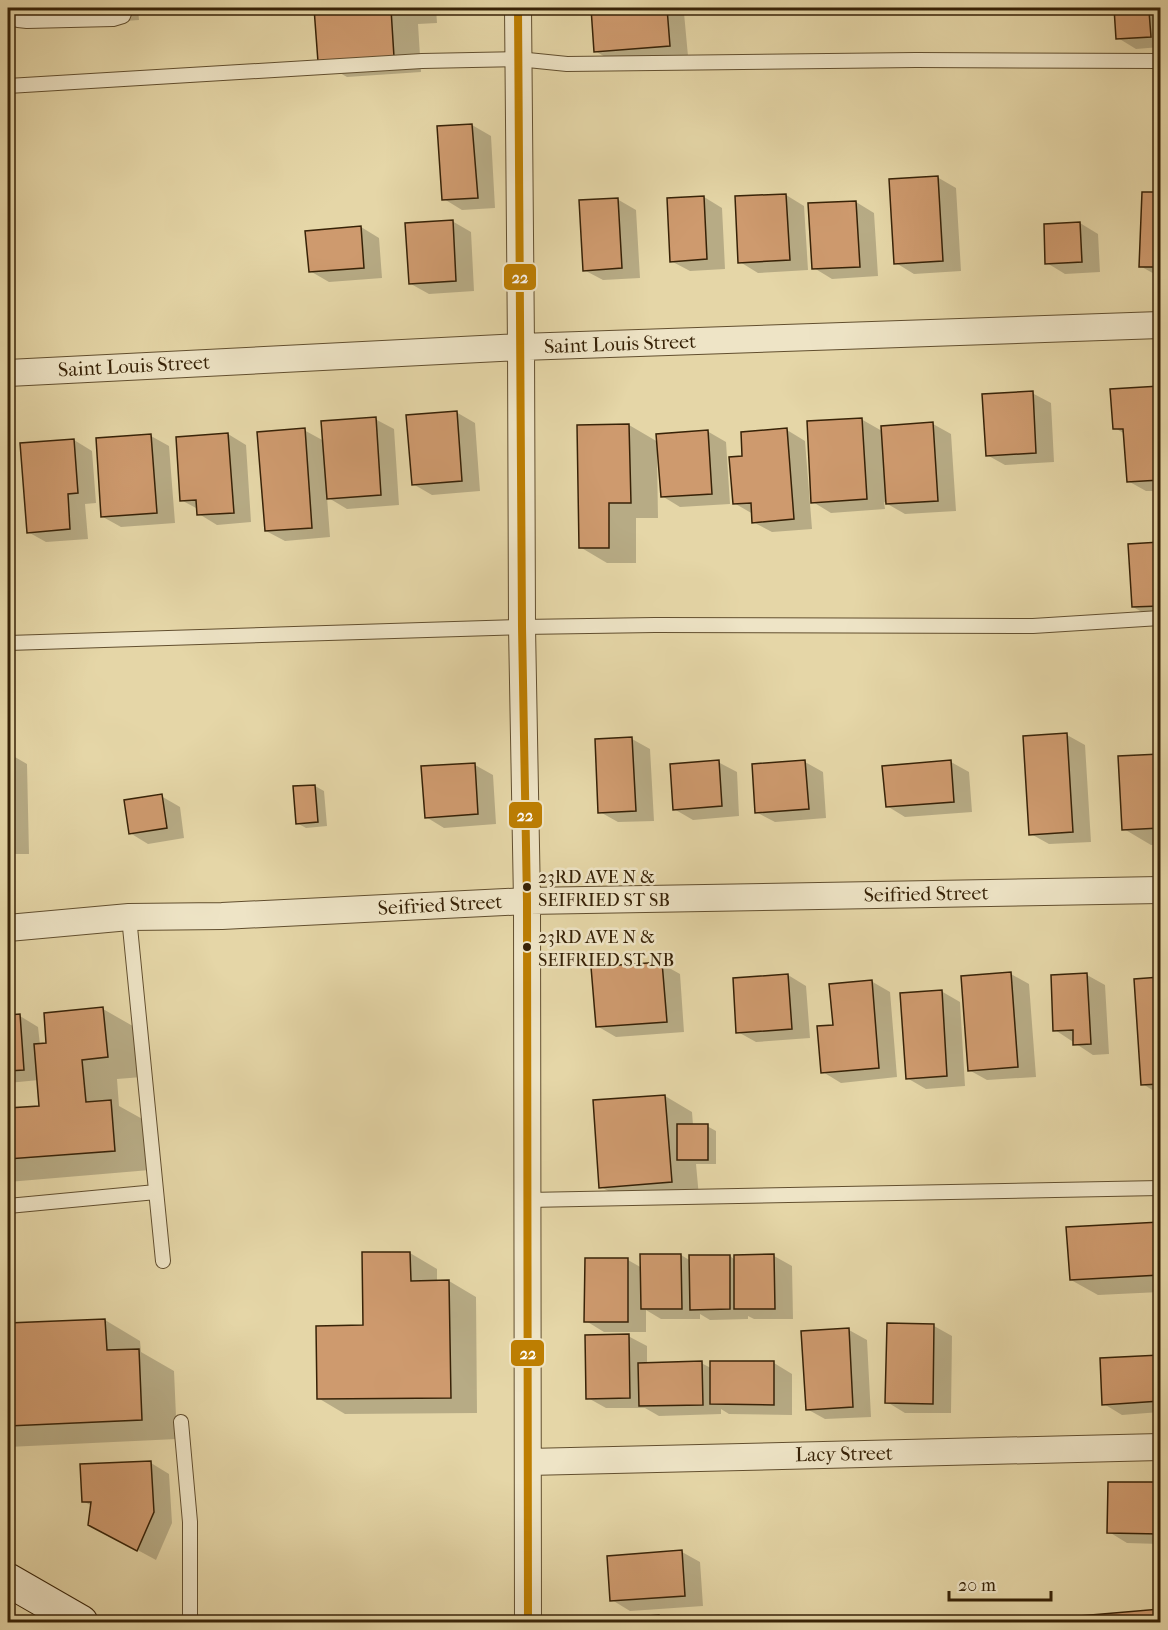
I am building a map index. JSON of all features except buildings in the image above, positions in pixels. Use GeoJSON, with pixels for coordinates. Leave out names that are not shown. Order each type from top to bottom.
{"type":"FeatureCollection","features":[{"type":"Feature","properties":{"kind":"main road"},"geometry":{"type":"LineString","coordinates":[[8,1580],[81,1623]]}},
{"type":"Feature","properties":{"kind":"street"},"geometry":{"type":"LineString","coordinates":[[518,8],[526,901],[528,1623]]}},
{"type":"Feature","properties":{"kind":"street","name":"Saint Louis Street"},"geometry":{"type":"LineString","coordinates":[[8,373],[521,348],[1161,325]]}},
{"type":"Feature","properties":{"kind":"street","name":"Seifried Street"},"geometry":{"type":"LineString","coordinates":[[8,928],[129,917],[222,916],[526,901],[1161,890]]}},
{"type":"Feature","properties":{"kind":"street","name":"Lacy Street"},"geometry":{"type":"LineString","coordinates":[[528,1461],[1161,1447]]}},
{"type":"Feature","properties":{"kind":"lane"},"geometry":{"type":"LineString","coordinates":[[13,8],[18,20],[27,21],[113,19],[123,16],[126,8]]}},
{"type":"Feature","properties":{"kind":"lane"},"geometry":{"type":"LineString","coordinates":[[8,86],[422,61],[518,59],[567,64],[915,60],[1161,61]]}},
{"type":"Feature","properties":{"kind":"lane"},"geometry":{"type":"LineString","coordinates":[[8,643],[522,627],[1033,626],[1161,618]]}},
{"type":"Feature","properties":{"kind":"lane"},"geometry":{"type":"LineString","coordinates":[[129,917],[162,1261]]}},
{"type":"Feature","properties":{"kind":"lane"},"geometry":{"type":"LineString","coordinates":[[527,1200],[1161,1188]]}},
{"type":"Feature","properties":{"kind":"lane"},"geometry":{"type":"LineString","coordinates":[[8,1206],[156,1192]]}},
{"type":"Feature","properties":{"kind":"lane"},"geometry":{"type":"LineString","coordinates":[[181,1422],[190,1522],[190,1623]]}},
{"type":"Feature","properties":{"kind":"transit line","name":"22"},"geometry":{"type":"LineString","coordinates":[[518,8],[522,627],[527,901],[528,1622]]}},
{"type":"Feature","properties":{"kind":"place","name":"23RD AVE N & SEIFRIED ST SB"},"geometry":{"type":"Point","coordinates":[527,887]}},
{"type":"Feature","properties":{"kind":"place","name":"23RD AVE N & SEIFRIED ST NB"},"geometry":{"type":"Point","coordinates":[527,947]}}]}
